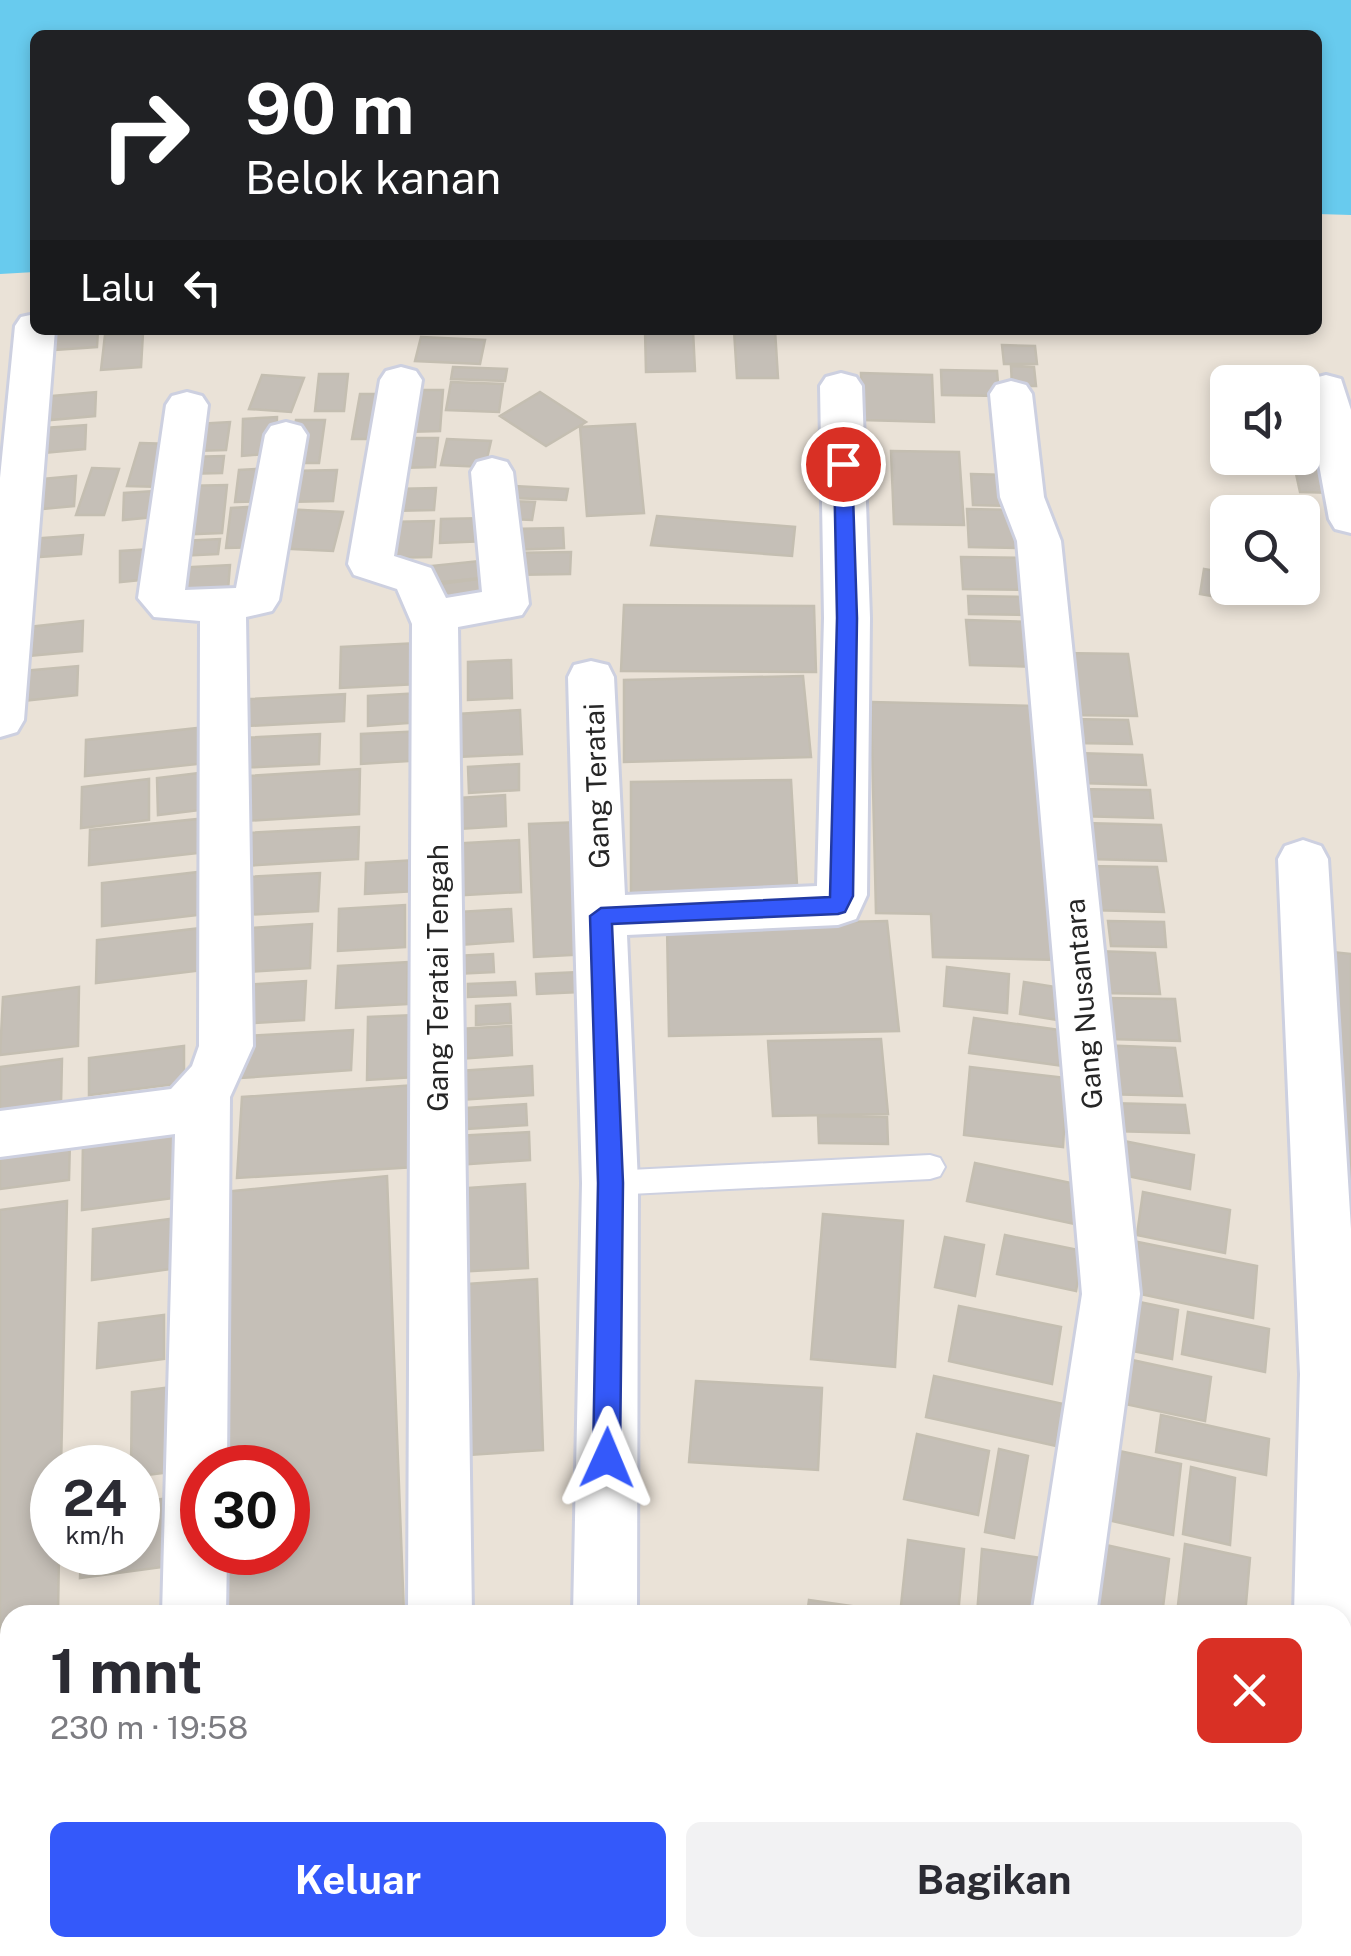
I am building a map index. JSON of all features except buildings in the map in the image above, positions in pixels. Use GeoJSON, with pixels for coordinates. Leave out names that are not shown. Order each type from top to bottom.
{"type":"FeatureCollection","features":[{"type":"Feature","properties":{"kind":"street"},"geometry":{"type":"LineString","coordinates":[[0,720],[34,335]]}},
{"type":"Feature","properties":{"kind":"street","name":"Gang Teratai Tengah"},"geometry":{"type":"LineString","coordinates":[[401,380],[370,564],[415,579],[435,624],[440,1605]]}},
{"type":"Feature","properties":{"kind":"street"},"geometry":{"type":"LineString","coordinates":[[601,916],[838,906],[842,896],[847,618],[841,386]]}},
{"type":"Feature","properties":{"kind":"street"},"geometry":{"type":"LineString","coordinates":[[1326,388],[1351,518]]}},
{"type":"Feature","properties":{"kind":"street","name":"Gang Nusantara"},"geometry":{"type":"LineString","coordinates":[[1011,394],[1022,497],[1038,541],[1111,1294],[1065,1605]]}},
{"type":"Feature","properties":{"kind":"street"},"geometry":{"type":"LineString","coordinates":[[188,405],[161,598],[170,606],[256,600],[286,435]]}},
{"type":"Feature","properties":{"kind":"street"},"geometry":{"type":"LineString","coordinates":[[431,616],[506,604],[492,472]]}},
{"type":"Feature","properties":{"kind":"street"},"geometry":{"type":"LineString","coordinates":[[0,1134],[184,1110],[203,1096],[219,1071],[226,1046],[222,605]]}},
{"type":"Feature","properties":{"kind":"street","name":"Gang Teratai"},"geometry":{"type":"LineString","coordinates":[[591,677],[610,1183],[605,1605]]}},
{"type":"Feature","properties":{"kind":"street"},"geometry":{"type":"LineString","coordinates":[[1303,859],[1330,1374],[1326,1605]]}},
{"type":"Feature","properties":{"kind":"street"},"geometry":{"type":"LineString","coordinates":[[194,1605],[203,1096]]}},
{"type":"Feature","properties":{"kind":"lane"},"geometry":{"type":"LineString","coordinates":[[610,1183],[930,1167]]}},
{"type":"Feature","properties":{"kind":"water"},"geometry":{"type":"Polygon","coordinates":[[[0,0],[1351,0],[1351,215],[1322,214],[1322,30],[30,30],[30,272],[0,274],[0,0]]]}},
{"type":"Feature","properties":{"kind":"route"},"geometry":{"type":"LineString","coordinates":[[607,1458],[610,1183],[601,916],[838,906],[842,896],[847,618],[843,464]]}}]}
